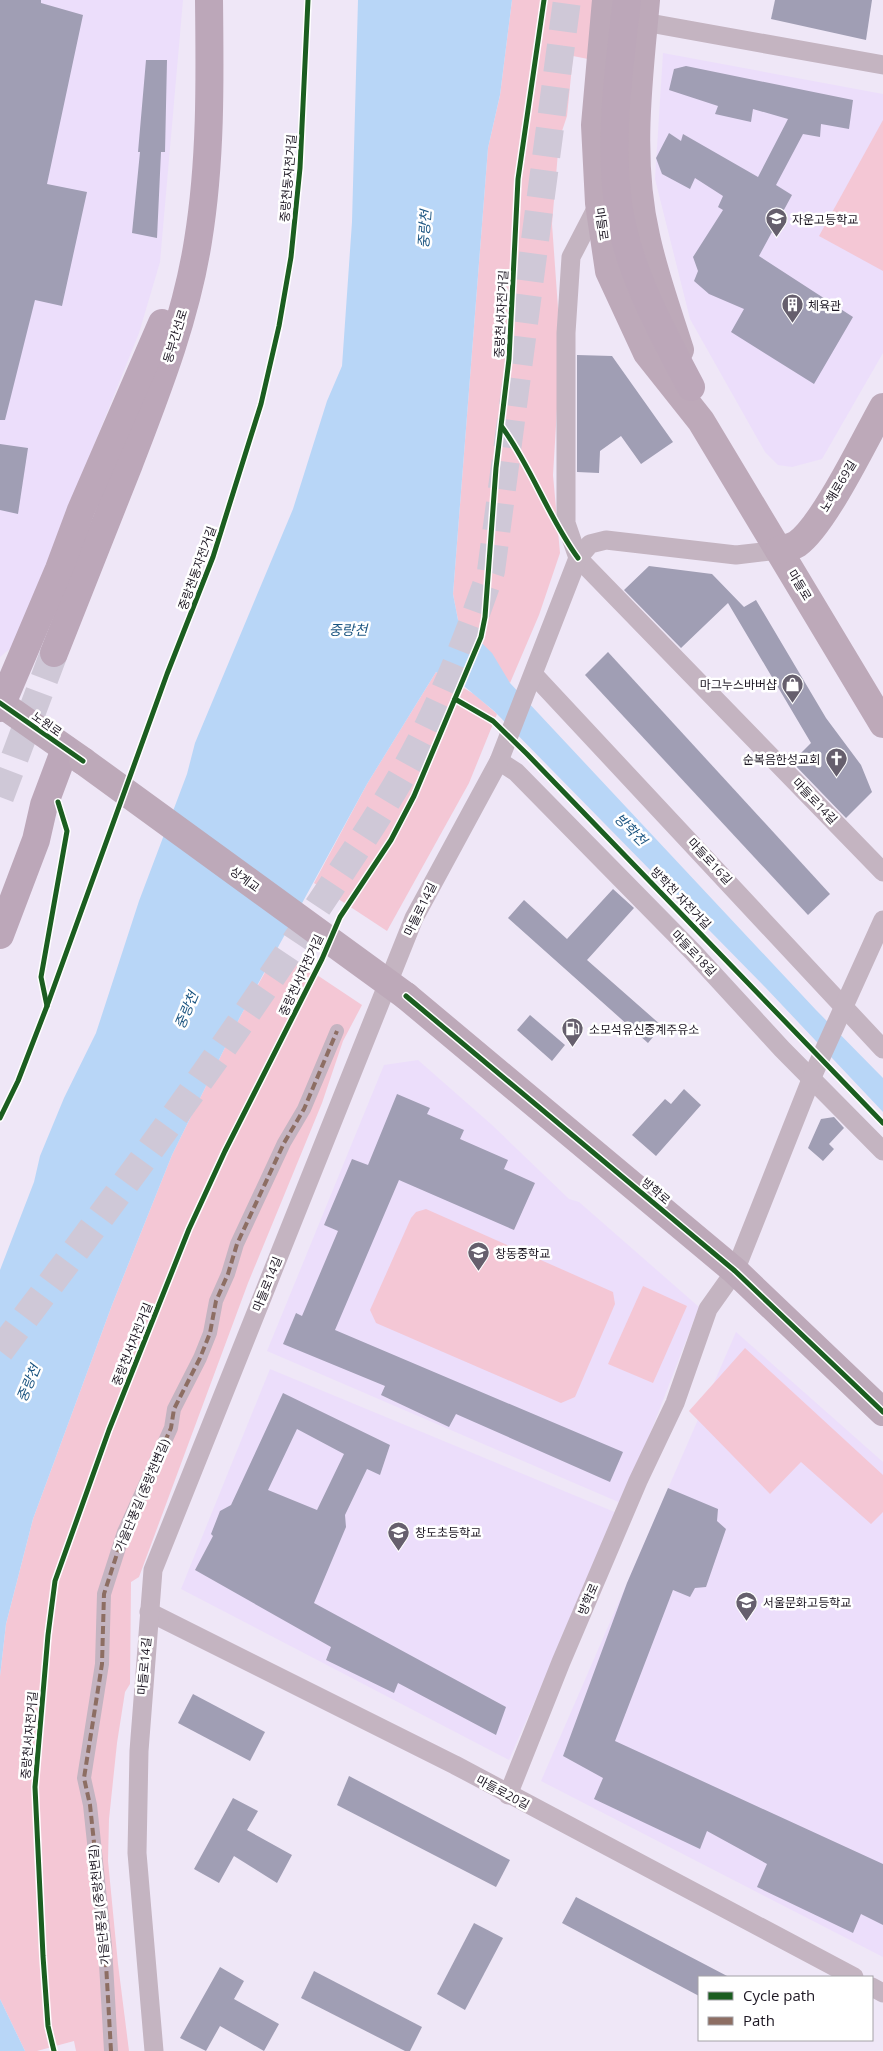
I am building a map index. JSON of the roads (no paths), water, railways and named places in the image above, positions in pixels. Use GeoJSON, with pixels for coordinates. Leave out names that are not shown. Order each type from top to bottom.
{"type":"FeatureCollection","features":[{"type":"Feature","properties":{"kind":"highway","name":"동부간선로"},"geometry":{"type":"LineString","coordinates":[[54,653],[156,395],[180,325],[198,242],[207,171],[210,108],[209,0]]}},
{"type":"Feature","properties":{"kind":"highway"},"geometry":{"type":"LineString","coordinates":[[627,0],[615,129],[618,205],[631,255],[649,306],[691,387]]}},
{"type":"Feature","properties":{"kind":"highway"},"geometry":{"type":"LineString","coordinates":[[0,705],[60,569],[81,510],[198,242]]}},
{"type":"Feature","properties":{"kind":"highway"},"geometry":{"type":"LineString","coordinates":[[0,935],[36,840],[44,805],[74,755]]}},
{"type":"Feature","properties":{"kind":"main road","name":"마들로"},"geometry":{"type":"LineString","coordinates":[[606,0],[595,125],[599,203],[609,271],[647,353],[701,421],[883,724]]}},
{"type":"Feature","properties":{"kind":"main road","name":"마들로"},"geometry":{"type":"LineString","coordinates":[[645,11],[636,137],[638,184],[646,236],[701,421]]}},
{"type":"Feature","properties":{"kind":"main road","name":"노해로69길"},"geometry":{"type":"LineString","coordinates":[[779,550],[796,544],[809,532],[831,500],[883,407]]}},
{"type":"Feature","properties":{"kind":"main road","name":"노원로"},"geometry":{"type":"LineString","coordinates":[[0,705],[74,755]]}},
{"type":"Feature","properties":{"kind":"main road","name":"상계교"},"geometry":{"type":"LineString","coordinates":[[74,755],[406,996]]}},
{"type":"Feature","properties":{"kind":"main road","name":"방학로"},"geometry":{"type":"LineString","coordinates":[[406,996],[735,1271],[883,1412]]}},
{"type":"Feature","properties":{"kind":"street"},"geometry":{"type":"LineString","coordinates":[[645,11],[883,65]]}},
{"type":"Feature","properties":{"kind":"street"},"geometry":{"type":"LineString","coordinates":[[578,558],[566,524],[566,333],[571,257],[599,203]]}},
{"type":"Feature","properties":{"kind":"street","name":"마들로14길"},"geometry":{"type":"LineString","coordinates":[[154,2051],[137,1853],[139,1751],[153,1570],[414,918],[500,761],[565,588],[578,558],[590,544],[606,540],[736,555],[779,550]]}},
{"type":"Feature","properties":{"kind":"street","name":"마들로14길"},"geometry":{"type":"LineString","coordinates":[[578,558],[883,872]]}},
{"type":"Feature","properties":{"kind":"street","name":"마들로16길"},"geometry":{"type":"LineString","coordinates":[[532,680],[843,1010],[883,1049]]}},
{"type":"Feature","properties":{"kind":"street","name":"마들로18길"},"geometry":{"type":"LineString","coordinates":[[500,761],[516,772],[693,952],[782,1049],[815,1071],[883,1151]]}},
{"type":"Feature","properties":{"kind":"street"},"geometry":{"type":"LineString","coordinates":[[843,1010],[883,920]]}},
{"type":"Feature","properties":{"kind":"street","name":"방학로"},"geometry":{"type":"LineString","coordinates":[[508,1795],[634,1490],[675,1403],[708,1309],[735,1271],[815,1071],[843,1010]]}},
{"type":"Feature","properties":{"kind":"street","name":"가을단풍길 (중랑천변길)"},"geometry":{"type":"LineString","coordinates":[[112,2051],[105,1946],[90,1805],[84,1778],[102,1664],[104,1594],[124,1532],[171,1428],[174,1408],[200,1358],[210,1333],[216,1301],[237,1244],[284,1143],[304,1109],[337,1031]]}},
{"type":"Feature","properties":{"kind":"street","name":"마들로20길"},"geometry":{"type":"LineString","coordinates":[[149,1612],[455,1765],[508,1795],[852,1976]]}},
{"type":"Feature","properties":{"kind":"water","name":"중랑천"},"geometry":{"type":"Polygon","coordinates":[[[358,0],[512,0],[500,95],[488,148],[453,594],[458,620],[492,653],[510,683],[816,1010],[883,1078],[883,1112],[765,987],[494,711],[465,687],[436,672],[367,784],[240,1017],[172,1155],[112,1305],[33,1519],[6,1624],[0,1676],[0,1270],[34,1182],[40,1156],[64,1098],[96,1033],[139,901],[187,774],[195,743],[293,509],[327,401],[342,366],[352,222],[358,0]]]}},
{"type":"Feature","properties":{"kind":"water"},"geometry":{"type":"Polygon","coordinates":[[[0,1999],[25,2051],[0,2051],[0,1999]]]}},
{"type":"Feature","properties":{"kind":"tunnel"},"geometry":{"type":"LineString","coordinates":[[0,1351],[153,1146],[299,936],[388,799],[419,745],[446,688],[470,630],[491,571],[567,0]]}},
{"type":"Feature","properties":{"kind":"tunnel"},"geometry":{"type":"LineString","coordinates":[[0,797],[54,653]]}},
{"type":"Feature","properties":{"kind":"place","name":"자운고등학교"},"geometry":{"type":"Point","coordinates":[776,238]}},
{"type":"Feature","properties":{"kind":"place","name":"체육관"},"geometry":{"type":"Point","coordinates":[792,324]}},
{"type":"Feature","properties":{"kind":"place","name":"마그누스바버샵"},"geometry":{"type":"Point","coordinates":[793,703]}},
{"type":"Feature","properties":{"kind":"place","name":"순복음한성교회"},"geometry":{"type":"Point","coordinates":[836,778]}},
{"type":"Feature","properties":{"kind":"place","name":"소모석유신중계주유소"},"geometry":{"type":"Point","coordinates":[573,1048]}},
{"type":"Feature","properties":{"kind":"place","name":"창동중학교"},"geometry":{"type":"Point","coordinates":[479,1272]}},
{"type":"Feature","properties":{"kind":"place","name":"창도초등학교"},"geometry":{"type":"Point","coordinates":[399,1551]}},
{"type":"Feature","properties":{"kind":"place","name":"서울문화고등학교"},"geometry":{"type":"Point","coordinates":[747,1621]}},
{"type":"Feature","properties":{"kind":"water label","name":"방학천"},"geometry":{"type":"Point","coordinates":[631,829]}}]}
